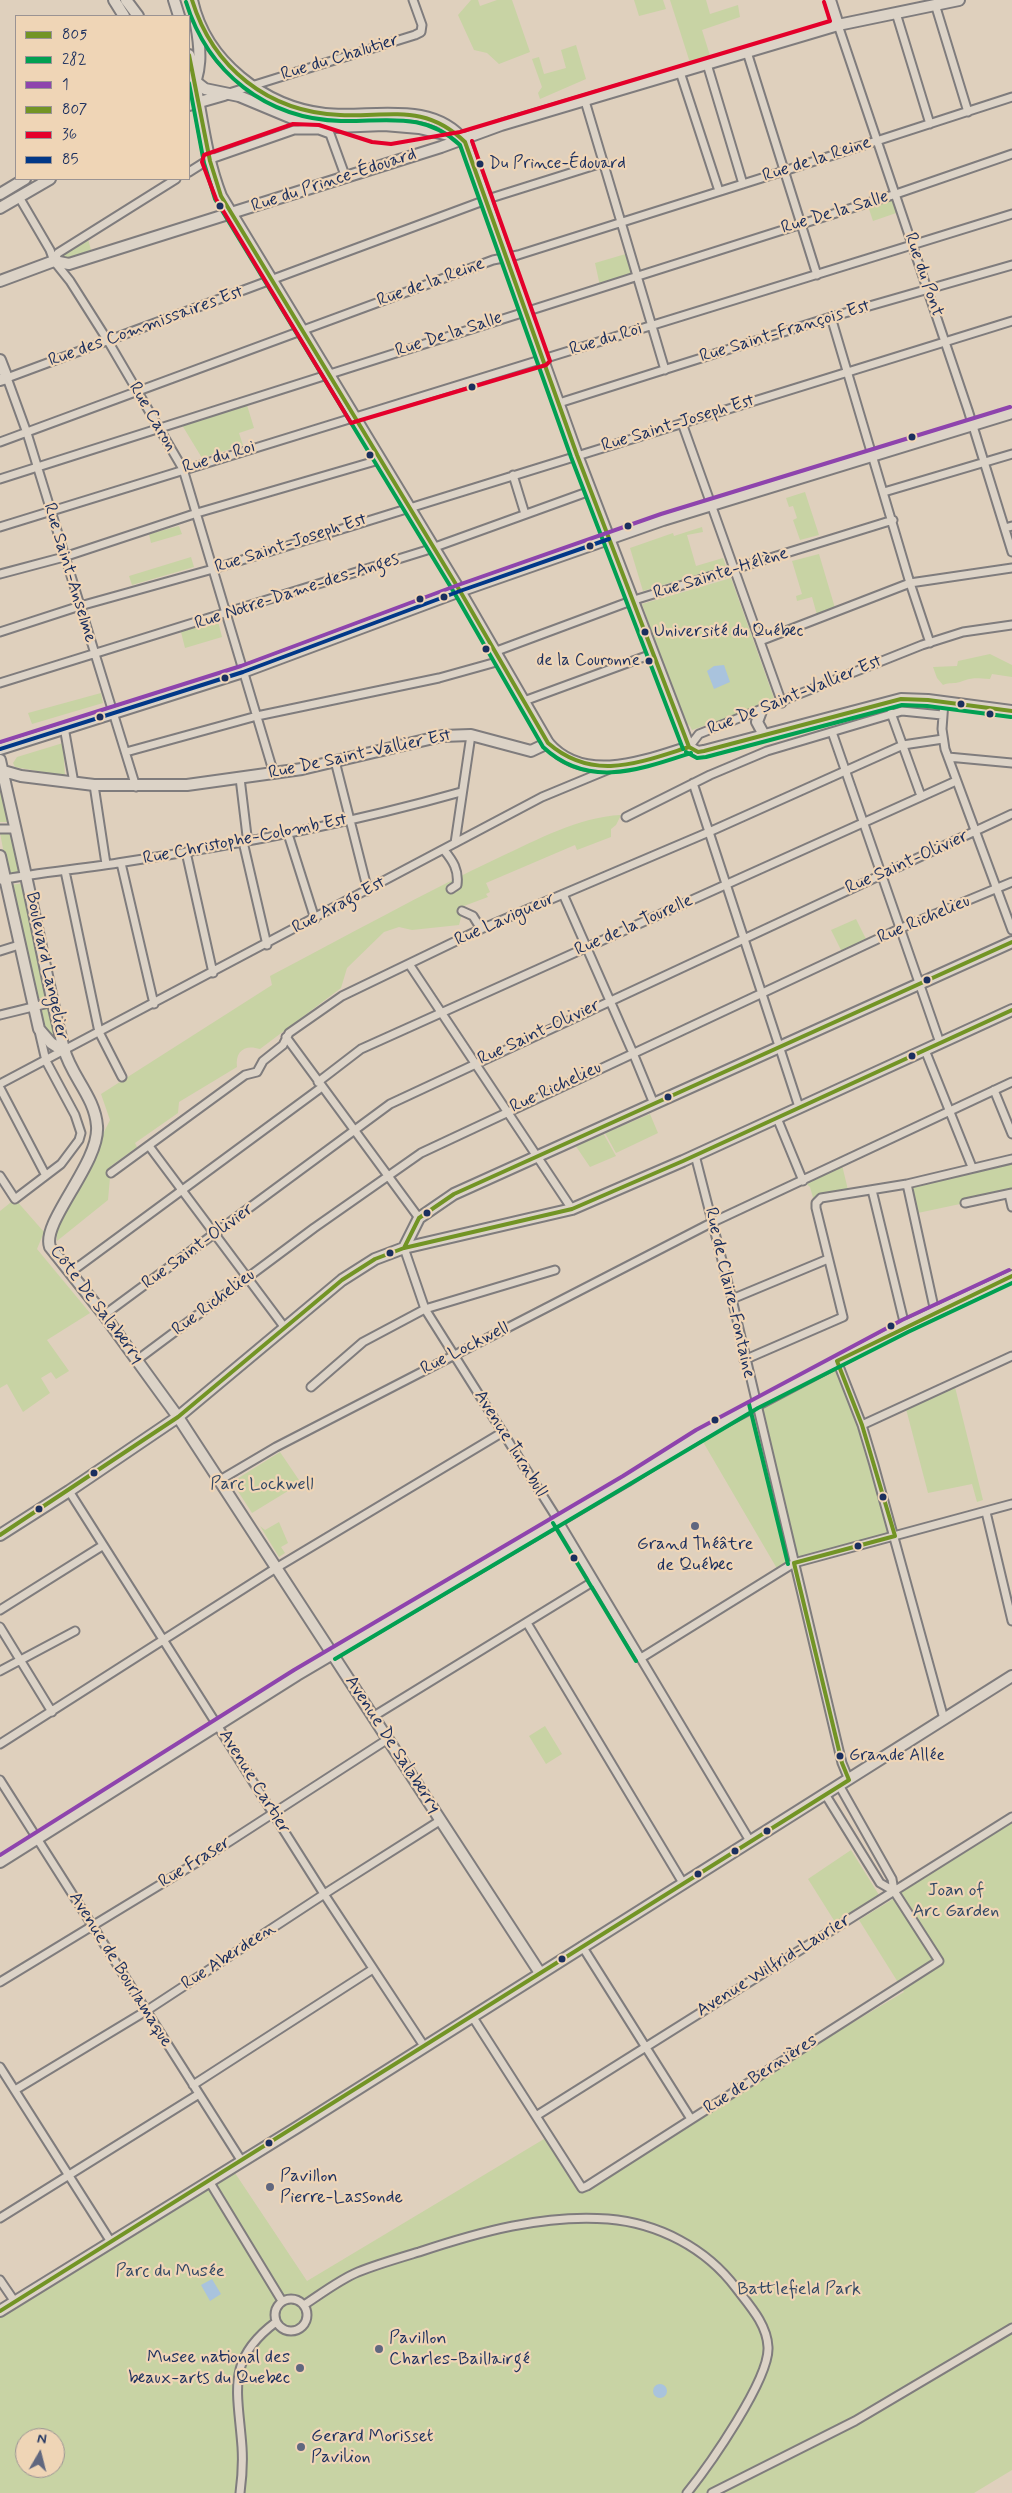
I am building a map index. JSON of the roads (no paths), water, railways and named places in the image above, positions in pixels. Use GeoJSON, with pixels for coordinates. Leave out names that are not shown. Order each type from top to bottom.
{"type":"FeatureCollection","features":[{"type":"Feature","properties":{"kind":"main road"},"geometry":{"type":"LineString","coordinates":[[114,0],[123,15]]}},
{"type":"Feature","properties":{"kind":"main road"},"geometry":{"type":"LineString","coordinates":[[126,0],[137,15]]}},
{"type":"Feature","properties":{"kind":"main road"},"geometry":{"type":"LineString","coordinates":[[174,0],[178,15]]}},
{"type":"Feature","properties":{"kind":"main road"},"geometry":{"type":"LineString","coordinates":[[192,0],[201,56],[192,101],[208,160],[221,196],[460,591],[548,743]]}},
{"type":"Feature","properties":{"kind":"main road","name":"Rue du Pont"},"geometry":{"type":"LineString","coordinates":[[830,0],[838,25]]}},
{"type":"Feature","properties":{"kind":"main road","name":"Rue du Prince-Édouard"},"geometry":{"type":"LineString","coordinates":[[0,281],[54,261],[69,264],[346,178],[441,147],[461,138],[838,25],[896,13],[922,3],[935,4],[959,0]]}},
{"type":"Feature","properties":{"kind":"main road"},"geometry":{"type":"LineString","coordinates":[[196,18],[220,57],[251,85],[282,103],[302,110],[326,114],[406,114],[437,122],[455,132],[468,147],[590,491],[689,747],[698,752],[704,751],[892,701],[910,699],[1012,711]]}},
{"type":"Feature","properties":{"kind":"main road"},"geometry":{"type":"LineString","coordinates":[[190,59],[196,82],[205,89],[249,100],[299,121],[336,126],[410,127],[461,138]]}},
{"type":"Feature","properties":{"kind":"main road","name":"Rue du Chalutier"},"geometry":{"type":"LineString","coordinates":[[192,101],[226,94]]}},
{"type":"Feature","properties":{"kind":"main road"},"geometry":{"type":"LineString","coordinates":[[0,194],[24,180]]}},
{"type":"Feature","properties":{"kind":"main road"},"geometry":{"type":"LineString","coordinates":[[0,208],[48,180]]}},
{"type":"Feature","properties":{"kind":"main road","name":"Rue Saint-Anselme"},"geometry":{"type":"LineString","coordinates":[[0,360],[3,379]]}},
{"type":"Feature","properties":{"kind":"main road"},"geometry":{"type":"LineString","coordinates":[[0,749],[64,727],[244,672],[460,591],[609,539],[1012,413]]}},
{"type":"Feature","properties":{"kind":"main road"},"geometry":{"type":"LineString","coordinates":[[761,711],[757,722],[764,735]]}},
{"type":"Feature","properties":{"kind":"main road","name":"Rue De Saint-Vallier Est"},"geometry":{"type":"LineString","coordinates":[[1,767],[21,776],[94,786],[136,787],[187,785],[274,774],[442,736],[471,735],[531,751],[548,743],[567,760],[584,765],[617,766],[639,762],[689,747]]}},
{"type":"Feature","properties":{"kind":"main road","name":"Boulevard Langelier"},"geometry":{"type":"LineString","coordinates":[[1,767],[27,877],[64,1052]]}},
{"type":"Feature","properties":{"kind":"main road","name":"Boulevard Langelier"},"geometry":{"type":"LineString","coordinates":[[0,856],[3,880],[39,1028],[50,1043],[64,1052]]}},
{"type":"Feature","properties":{"kind":"main road"},"geometry":{"type":"LineString","coordinates":[[404,1248],[419,1218],[454,1194],[779,1049],[1012,942]]}},
{"type":"Feature","properties":{"kind":"main road"},"geometry":{"type":"LineString","coordinates":[[0,1535],[178,1417],[360,1267],[404,1248],[572,1209],[777,1118],[1012,1010]]}},
{"type":"Feature","properties":{"kind":"main road","name":"Côte De Salaberry"},"geometry":{"type":"LineString","coordinates":[[64,1052],[92,1105],[97,1126],[91,1156],[49,1235],[48,1242],[53,1252],[104,1315],[178,1417]]}},
{"type":"Feature","properties":{"kind":"main road"},"geometry":{"type":"LineString","coordinates":[[0,1862],[332,1654],[755,1403],[905,1326],[1012,1276]]}},
{"type":"Feature","properties":{"kind":"main road","name":"Avenue De Salaberry"},"geometry":{"type":"LineString","coordinates":[[178,1417],[540,1973]]}},
{"type":"Feature","properties":{"kind":"main road"},"geometry":{"type":"LineString","coordinates":[[0,2311],[944,1719],[1011,1679]]}},
{"type":"Feature","properties":{"kind":"street","name":"Rue du Chalutier"},"geometry":{"type":"LineString","coordinates":[[226,94],[420,32],[422,25],[413,0]]}},
{"type":"Feature","properties":{"kind":"street"},"geometry":{"type":"LineString","coordinates":[[935,4],[968,112]]}},
{"type":"Feature","properties":{"kind":"street"},"geometry":{"type":"LineString","coordinates":[[896,13],[930,124]]}},
{"type":"Feature","properties":{"kind":"street","name":"Rue du Pont"},"geometry":{"type":"LineString","coordinates":[[838,25],[946,341],[984,462],[1008,527],[1012,552]]}},
{"type":"Feature","properties":{"kind":"street"},"geometry":{"type":"LineString","coordinates":[[747,52],[817,274]]}},
{"type":"Feature","properties":{"kind":"street"},"geometry":{"type":"LineString","coordinates":[[707,64],[743,184]]}},
{"type":"Feature","properties":{"kind":"street"},"geometry":{"type":"LineString","coordinates":[[680,72],[719,191]]}},
{"type":"Feature","properties":{"kind":"street","name":"Rue de la Reine"},"geometry":{"type":"LineString","coordinates":[[0,442],[506,257],[784,172],[1012,97]]}},
{"type":"Feature","properties":{"kind":"street"},"geometry":{"type":"LineString","coordinates":[[585,101],[619,222],[665,370]]}},
{"type":"Feature","properties":{"kind":"street"},"geometry":{"type":"LineString","coordinates":[[190,171],[208,160],[294,130],[319,130],[330,134],[346,178]]}},
{"type":"Feature","properties":{"kind":"street","name":"Rue De la Salle"},"geometry":{"type":"LineString","coordinates":[[0,479],[636,275],[896,194],[1012,154]]}},
{"type":"Feature","properties":{"kind":"street","name":"Rue des Commissaires Est"},"geometry":{"type":"LineString","coordinates":[[3,379],[486,200],[602,164]]}},
{"type":"Feature","properties":{"kind":"street"},"geometry":{"type":"LineString","coordinates":[[54,261],[58,253],[174,180]]}},
{"type":"Feature","properties":{"kind":"street","name":"Rue Caron"},"geometry":{"type":"LineString","coordinates":[[19,197],[50,250],[54,261],[70,281],[108,341],[184,469],[274,774]]}},
{"type":"Feature","properties":{"kind":"street","name":"Rue du Roi"},"geometry":{"type":"LineString","coordinates":[[0,527],[1012,214]]}},
{"type":"Feature","properties":{"kind":"street","name":"Rue Saint-François Est"},"geometry":{"type":"LineString","coordinates":[[559,403],[928,288],[1012,265]]}},
{"type":"Feature","properties":{"kind":"street"},"geometry":{"type":"LineString","coordinates":[[831,318],[874,456],[910,583],[930,643]]}},
{"type":"Feature","properties":{"kind":"street","name":"Rue Saint-Joseph Est"},"geometry":{"type":"LineString","coordinates":[[0,632],[80,606],[213,569],[1012,321]]}},
{"type":"Feature","properties":{"kind":"street","name":"Rue Saint-Anselme"},"geometry":{"type":"LineString","coordinates":[[3,379],[27,433],[136,787]]}},
{"type":"Feature","properties":{"kind":"street"},"geometry":{"type":"LineString","coordinates":[[682,423],[782,703]]}},
{"type":"Feature","properties":{"kind":"street"},"geometry":{"type":"LineString","coordinates":[[884,492],[1012,454]]}},
{"type":"Feature","properties":{"kind":"street"},"geometry":{"type":"LineString","coordinates":[[0,574],[64,557],[197,513],[379,460]]}},
{"type":"Feature","properties":{"kind":"street"},"geometry":{"type":"LineString","coordinates":[[513,475],[525,514]]}},
{"type":"Feature","properties":{"kind":"street","name":"Rue Notre-Dame-des-Anges"},"geometry":{"type":"LineString","coordinates":[[0,683],[226,615],[433,548],[590,491]]}},
{"type":"Feature","properties":{"kind":"street","name":"Rue Sainte-Hélène"},"geometry":{"type":"LineString","coordinates":[[494,652],[632,601],[893,520]]}},
{"type":"Feature","properties":{"kind":"street"},"geometry":{"type":"LineString","coordinates":[[760,641],[910,583],[1012,568]]}},
{"type":"Feature","properties":{"kind":"street","name":"Rue De Saint-Vallier Est"},"geometry":{"type":"LineString","coordinates":[[689,747],[692,740],[699,734],[782,703],[930,643],[963,632],[1012,625]]}},
{"type":"Feature","properties":{"kind":"street"},"geometry":{"type":"LineString","coordinates":[[524,701],[652,654]]}},
{"type":"Feature","properties":{"kind":"street"},"geometry":{"type":"LineString","coordinates":[[126,752],[257,716],[440,678],[500,662]]}},
{"type":"Feature","properties":{"kind":"street"},"geometry":{"type":"LineString","coordinates":[[944,702],[942,715],[943,739],[948,757],[1012,930]]}},
{"type":"Feature","properties":{"kind":"street"},"geometry":{"type":"LineString","coordinates":[[626,817],[693,783],[767,751],[891,713],[907,711],[942,715]]}},
{"type":"Feature","properties":{"kind":"street"},"geometry":{"type":"LineString","coordinates":[[891,713],[921,796]]}},
{"type":"Feature","properties":{"kind":"street"},"geometry":{"type":"LineString","coordinates":[[64,727],[74,783]]}},
{"type":"Feature","properties":{"kind":"street"},"geometry":{"type":"LineString","coordinates":[[832,732],[861,822],[940,1043]]}},
{"type":"Feature","properties":{"kind":"street"},"geometry":{"type":"LineString","coordinates":[[455,843],[461,792],[471,735]]}},
{"type":"Feature","properties":{"kind":"street","name":"Rue Lavigueur"},"geometry":{"type":"LineString","coordinates":[[111,1173],[246,1075],[257,1072],[263,1061],[283,1045],[286,1036],[342,996],[480,929],[709,832],[844,771],[903,746],[943,739]]}},
{"type":"Feature","properties":{"kind":"street"},"geometry":{"type":"LineString","coordinates":[[948,757],[1012,763]]}},
{"type":"Feature","properties":{"kind":"street"},"geometry":{"type":"LineString","coordinates":[[335,761],[368,891]]}},
{"type":"Feature","properties":{"kind":"street","name":"Rue Arago Est"},"geometry":{"type":"LineString","coordinates":[[0,1086],[542,797],[617,766]]}},
{"type":"Feature","properties":{"kind":"street"},"geometry":{"type":"LineString","coordinates":[[240,778],[247,836],[244,846],[267,945]]}},
{"type":"Feature","properties":{"kind":"street","name":"Rue de la Tourelle"},"geometry":{"type":"LineString","coordinates":[[71,1272],[181,1191],[320,1084],[361,1049],[861,822],[956,781]]}},
{"type":"Feature","properties":{"kind":"street"},"geometry":{"type":"LineString","coordinates":[[693,783],[742,939],[799,1107]]}},
{"type":"Feature","properties":{"kind":"street"},"geometry":{"type":"LineString","coordinates":[[94,786],[106,864]]}},
{"type":"Feature","properties":{"kind":"street","name":"Rue Christophe-Colomb Est"},"geometry":{"type":"LineString","coordinates":[[3,880],[122,863],[288,834],[350,821],[461,792]]}},
{"type":"Feature","properties":{"kind":"street","name":"Rue Saint-Olivier"},"geometry":{"type":"LineString","coordinates":[[104,1315],[356,1131],[390,1104],[474,1063],[1012,814]]}},
{"type":"Feature","properties":{"kind":"street"},"geometry":{"type":"LineString","coordinates":[[0,829],[15,829]]}},
{"type":"Feature","properties":{"kind":"street"},"geometry":{"type":"LineString","coordinates":[[288,834],[315,919]]}},
{"type":"Feature","properties":{"kind":"street"},"geometry":{"type":"LineString","coordinates":[[444,850],[456,868],[458,877],[457,885],[451,889]]}},
{"type":"Feature","properties":{"kind":"street"},"geometry":{"type":"LineString","coordinates":[[186,852],[213,973]]}},
{"type":"Feature","properties":{"kind":"street"},"geometry":{"type":"LineString","coordinates":[[122,863],[154,1004]]}},
{"type":"Feature","properties":{"kind":"street"},"geometry":{"type":"LineString","coordinates":[[65,871],[99,1032],[122,1077]]}},
{"type":"Feature","properties":{"kind":"street","name":"Rue Richelieu"},"geometry":{"type":"LineString","coordinates":[[137,1360],[388,1175],[421,1153],[506,1111],[899,929],[1012,882]]}},
{"type":"Feature","properties":{"kind":"street"},"geometry":{"type":"LineString","coordinates":[[564,894],[654,1104]]}},
{"type":"Feature","properties":{"kind":"street"},"geometry":{"type":"LineString","coordinates":[[462,911],[473,916],[480,929]]}},
{"type":"Feature","properties":{"kind":"street"},"geometry":{"type":"LineString","coordinates":[[0,951],[19,945]]}},
{"type":"Feature","properties":{"kind":"street"},"geometry":{"type":"LineString","coordinates":[[409,964],[572,1209]]}},
{"type":"Feature","properties":{"kind":"street"},"geometry":{"type":"LineString","coordinates":[[0,1015],[53,1002]]}},
{"type":"Feature","properties":{"kind":"street"},"geometry":{"type":"LineString","coordinates":[[0,1176],[15,1198],[61,1164],[79,1140],[81,1133],[75,1115],[46,1061],[39,1028]]}},
{"type":"Feature","properties":{"kind":"street"},"geometry":{"type":"LineString","coordinates":[[286,1036],[419,1218]]}},
{"type":"Feature","properties":{"kind":"street"},"geometry":{"type":"LineString","coordinates":[[925,1050],[972,1167]]}},
{"type":"Feature","properties":{"kind":"street","name":"Rue Lockwell"},"geometry":{"type":"LineString","coordinates":[[220,1480],[276,1447],[713,1222],[1012,1082]]}},
{"type":"Feature","properties":{"kind":"street"},"geometry":{"type":"LineString","coordinates":[[0,1086],[45,1174]]}},
{"type":"Feature","properties":{"kind":"street"},"geometry":{"type":"LineString","coordinates":[[994,1090],[1012,1134]]}},
{"type":"Feature","properties":{"kind":"street"},"geometry":{"type":"LineString","coordinates":[[777,1118],[804,1181]]}},
{"type":"Feature","properties":{"kind":"street"},"geometry":{"type":"LineString","coordinates":[[148,1146],[246,1279],[285,1328]]}},
{"type":"Feature","properties":{"kind":"street","name":"Rue de Claire-Fontaine"},"geometry":{"type":"LineString","coordinates":[[695,1155],[732,1300],[744,1360],[842,1763],[849,1780]]}},
{"type":"Feature","properties":{"kind":"street"},"geometry":{"type":"LineString","coordinates":[[744,1360],[843,1317],[816,1203],[821,1198],[907,1184],[1012,1159]]}},
{"type":"Feature","properties":{"kind":"street"},"geometry":{"type":"LineString","coordinates":[[907,1184],[935,1312]]}},
{"type":"Feature","properties":{"kind":"street"},"geometry":{"type":"LineString","coordinates":[[872,1190],[905,1326]]}},
{"type":"Feature","properties":{"kind":"street"},"geometry":{"type":"LineString","coordinates":[[965,1203],[1010,1193],[1012,1207]]}},
{"type":"Feature","properties":{"kind":"street","name":"Avenue Turnbull"},"geometry":{"type":"LineString","coordinates":[[404,1248],[425,1309],[558,1520],[750,1841]]}},
{"type":"Feature","properties":{"kind":"street"},"geometry":{"type":"LineString","coordinates":[[732,1300],[828,1259]]}},
{"type":"Feature","properties":{"kind":"street"},"geometry":{"type":"LineString","coordinates":[[312,1387],[362,1342],[425,1309],[555,1270]]}},
{"type":"Feature","properties":{"kind":"street"},"geometry":{"type":"LineString","coordinates":[[862,1425],[1012,1356]]}},
{"type":"Feature","properties":{"kind":"street"},"geometry":{"type":"LineString","coordinates":[[837,1361],[862,1425],[895,1536],[944,1719]]}},
{"type":"Feature","properties":{"kind":"street"},"geometry":{"type":"LineString","coordinates":[[0,1744],[276,1568],[503,1432]]}},
{"type":"Feature","properties":{"kind":"street","name":"Avenue Cartier"},"geometry":{"type":"LineString","coordinates":[[69,1491],[102,1546],[218,1725],[324,1894],[424,2046]]}},
{"type":"Feature","properties":{"kind":"street"},"geometry":{"type":"LineString","coordinates":[[641,1658],[794,1563],[1012,1504]]}},
{"type":"Feature","properties":{"kind":"street"},"geometry":{"type":"LineString","coordinates":[[986,1512],[1012,1621]]}},
{"type":"Feature","properties":{"kind":"street"},"geometry":{"type":"LineString","coordinates":[[0,1610],[102,1546]]}},
{"type":"Feature","properties":{"kind":"street"},"geometry":{"type":"LineString","coordinates":[[374,1716],[594,1581]]}},
{"type":"Feature","properties":{"kind":"street"},"geometry":{"type":"LineString","coordinates":[[527,1623],[683,1883]]}},
{"type":"Feature","properties":{"kind":"street"},"geometry":{"type":"LineString","coordinates":[[0,1627],[52,1712]]}},
{"type":"Feature","properties":{"kind":"street"},"geometry":{"type":"LineString","coordinates":[[0,1671],[75,1631]]}},
{"type":"Feature","properties":{"kind":"street","name":"Rue Fraser"},"geometry":{"type":"LineString","coordinates":[[0,1982],[204,1858],[388,1738]]}},
{"type":"Feature","properties":{"kind":"street","name":"Avenue de Bourlamaque"},"geometry":{"type":"LineString","coordinates":[[0,1780],[241,2160]]}},
{"type":"Feature","properties":{"kind":"street"},"geometry":{"type":"LineString","coordinates":[[839,1785],[892,1880],[894,1891]]}},
{"type":"Feature","properties":{"kind":"street"},"geometry":{"type":"LineString","coordinates":[[825,1794],[880,1883],[894,1891]]}},
{"type":"Feature","properties":{"kind":"street","name":"Avenue Wilfrid-Laurier"},"geometry":{"type":"LineString","coordinates":[[536,2116],[1012,1817]]}},
{"type":"Feature","properties":{"kind":"street","name":"Rue Aberdeen"},"geometry":{"type":"LineString","coordinates":[[14,2090],[146,2011],[441,1820]]}},
{"type":"Feature","properties":{"kind":"street","name":"Rue de Bernières"},"geometry":{"type":"LineString","coordinates":[[536,2116],[582,2188],[691,2120],[939,1961],[894,1891]]}},
{"type":"Feature","properties":{"kind":"street"},"geometry":{"type":"LineString","coordinates":[[582,1946],[691,2120]]}},
{"type":"Feature","properties":{"kind":"street"},"geometry":{"type":"LineString","coordinates":[[193,2085],[373,1969]]}},
{"type":"Feature","properties":{"kind":"street"},"geometry":{"type":"LineString","coordinates":[[472,2016],[536,2116]]}},
{"type":"Feature","properties":{"kind":"street"},"geometry":{"type":"LineString","coordinates":[[0,2067],[110,2242]]}},
{"type":"Feature","properties":{"kind":"street"},"geometry":{"type":"LineString","coordinates":[[0,2218],[199,2094]]}},
{"type":"Feature","properties":{"kind":"street"},"geometry":{"type":"LineString","coordinates":[[209,2181],[282,2301]]}},
{"type":"Feature","properties":{"kind":"street"},"geometry":{"type":"LineString","coordinates":[[304,2305],[358,2272],[447,2242],[519,2225],[584,2218],[623,2221],[670,2235],[697,2250],[724,2272],[756,2314],[766,2333],[769,2349],[763,2374],[713,2460],[686,2493]]}},
{"type":"Feature","properties":{"kind":"street"},"geometry":{"type":"LineString","coordinates":[[0,2280],[15,2302]]}},
{"type":"Feature","properties":{"kind":"street"},"geometry":{"type":"LineString","coordinates":[[294,2299],[304,2305],[307,2316],[301,2328],[293,2331],[286,2330],[276,2322],[275,2314],[277,2307],[282,2301],[294,2299]]}},
{"type":"Feature","properties":{"kind":"street"},"geometry":{"type":"LineString","coordinates":[[240,2493],[243,2459],[237,2382],[245,2355],[251,2345],[260,2334],[276,2322]]}},
{"type":"Feature","properties":{"kind":"street"},"geometry":{"type":"LineString","coordinates":[[712,2493],[855,2421],[1012,2328]]}},
{"type":"Feature","properties":{"kind":"water"},"geometry":{"type":"Polygon","coordinates":[[[724,665],[730,682],[714,689],[707,671],[714,666],[724,665]]]}},
{"type":"Feature","properties":{"kind":"water"},"geometry":{"type":"Polygon","coordinates":[[[212,2279],[221,2294],[210,2301],[201,2285],[212,2279]]]}},
{"type":"Feature","properties":{"kind":"water"},"geometry":{"type":"Polygon","coordinates":[[[657,2384],[663,2384],[667,2391],[663,2398],[657,2398],[653,2394],[653,2388],[657,2384]]]}},
{"type":"Feature","properties":{"kind":"place","name":"Du Prince-Édouard"},"geometry":{"type":"Point","coordinates":[480,164]}},
{"type":"Feature","properties":{"kind":"place","name":"Université du Québec"},"geometry":{"type":"Point","coordinates":[645,632]}},
{"type":"Feature","properties":{"kind":"place","name":"de la Couronne"},"geometry":{"type":"Point","coordinates":[649,661]}},
{"type":"Feature","properties":{"kind":"place","name":"Grand Théâtre de Québec"},"geometry":{"type":"Point","coordinates":[695,1526]}},
{"type":"Feature","properties":{"kind":"place","name":"Grande Allée"},"geometry":{"type":"Point","coordinates":[840,1756]}},
{"type":"Feature","properties":{"kind":"place","name":"Pavillon Pierre-Lassonde"},"geometry":{"type":"Point","coordinates":[270,2187]}},
{"type":"Feature","properties":{"kind":"place","name":"Pavillon Charles-Baillairgé"},"geometry":{"type":"Point","coordinates":[379,2349]}},
{"type":"Feature","properties":{"kind":"place","name":"Musee national des beaux-arts du Quebec"},"geometry":{"type":"Point","coordinates":[300,2368]}},
{"type":"Feature","properties":{"kind":"place","name":"Gerard Morisset Pavilion"},"geometry":{"type":"Point","coordinates":[301,2447]}},
{"type":"Feature","properties":{"kind":"park label","name":"Parc Lockwell"},"geometry":{"type":"Point","coordinates":[262,1485]}},
{"type":"Feature","properties":{"kind":"park label","name":"Joan of Arc Garden"},"geometry":{"type":"Point","coordinates":[956,1901]}},
{"type":"Feature","properties":{"kind":"park label","name":"Parc du Musée"},"geometry":{"type":"Point","coordinates":[170,2272]}},
{"type":"Feature","properties":{"kind":"park label","name":"Battlefield Park"},"geometry":{"type":"Point","coordinates":[799,2290]}}]}
